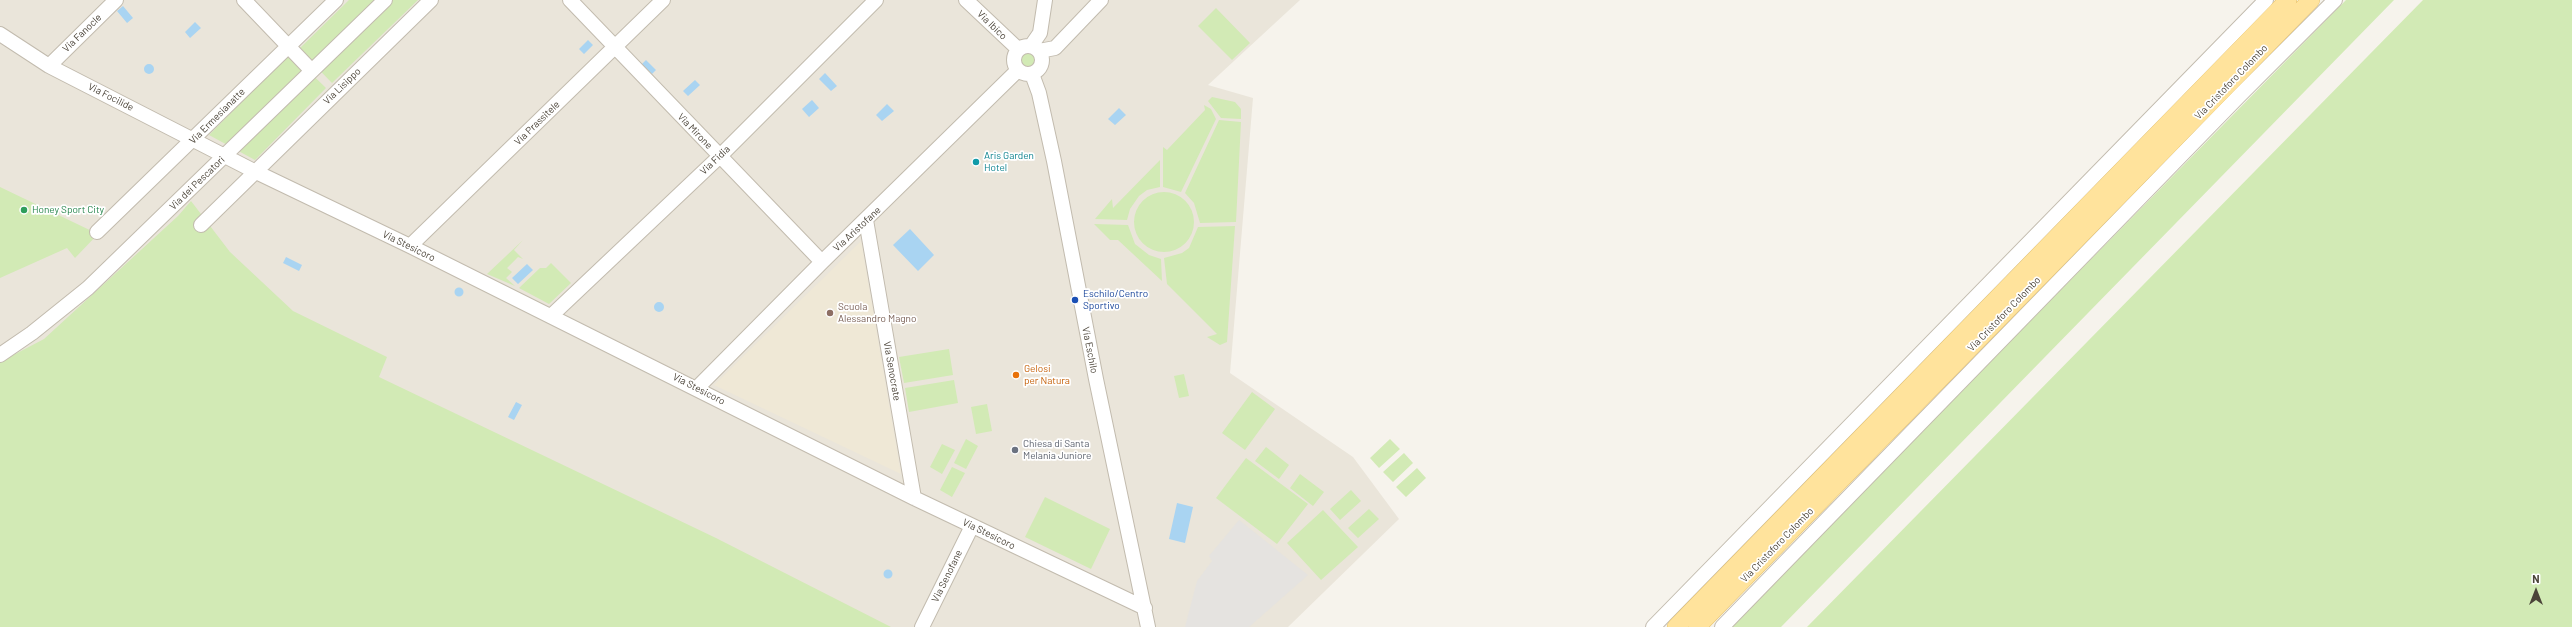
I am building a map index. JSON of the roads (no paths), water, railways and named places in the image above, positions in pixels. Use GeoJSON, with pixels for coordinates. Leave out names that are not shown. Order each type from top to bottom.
{"type":"FeatureCollection","features":[{"type":"Feature","properties":{"kind":"main road","name":"Via Cristoforo Colombo"},"geometry":{"type":"LineString","coordinates":[[1676,627],[2288,0]]}},
{"type":"Feature","properties":{"kind":"main road","name":"Via Cristoforo Colombo"},"geometry":{"type":"LineString","coordinates":[[1697,627],[2311,0]]}},
{"type":"Feature","properties":{"kind":"street","name":"Via Fanocle"},"geometry":{"type":"LineString","coordinates":[[49,66],[116,0]]}},
{"type":"Feature","properties":{"kind":"street"},"geometry":{"type":"LineString","coordinates":[[244,0],[311,70]]}},
{"type":"Feature","properties":{"kind":"street","name":"Via Ermesianatte"},"geometry":{"type":"LineString","coordinates":[[97,232],[336,0]]}},
{"type":"Feature","properties":{"kind":"street","name":"Via dei Pescatori"},"geometry":{"type":"LineString","coordinates":[[0,354],[36,329],[88,288],[225,156],[311,70],[385,0]]}},
{"type":"Feature","properties":{"kind":"street","name":"Via Lisippo"},"geometry":{"type":"LineString","coordinates":[[254,171],[431,0]]}},
{"type":"Feature","properties":{"kind":"street","name":"Via Mirone"},"geometry":{"type":"LineString","coordinates":[[570,0],[719,157],[822,262]]}},
{"type":"Feature","properties":{"kind":"street","name":"Via Prassitele"},"geometry":{"type":"LineString","coordinates":[[410,246],[663,0]]}},
{"type":"Feature","properties":{"kind":"street","name":"Via Fidia"},"geometry":{"type":"LineString","coordinates":[[551,316],[719,157],[876,0]]}},
{"type":"Feature","properties":{"kind":"street","name":"Via Ibico"},"geometry":{"type":"LineString","coordinates":[[966,0],[1029,49]]}},
{"type":"Feature","properties":{"kind":"street"},"geometry":{"type":"LineString","coordinates":[[1029,49],[1040,33],[1045,0]]}},
{"type":"Feature","properties":{"kind":"street"},"geometry":{"type":"LineString","coordinates":[[1029,49],[1055,48],[1101,0]]}},
{"type":"Feature","properties":{"kind":"street"},"geometry":{"type":"LineString","coordinates":[[1653,627],[2266,0]]}},
{"type":"Feature","properties":{"kind":"street","name":"Via Cristoforo Colombo"},"geometry":{"type":"LineString","coordinates":[[1722,627],[2238,97],[2335,0]]}},
{"type":"Feature","properties":{"kind":"street","name":"Via Focilide"},"geometry":{"type":"LineString","coordinates":[[0,34],[49,66],[225,156]]}},
{"type":"Feature","properties":{"kind":"street","name":"Via Aristofane"},"geometry":{"type":"LineString","coordinates":[[697,388],[822,262],[866,220],[1025,72],[1038,70],[1042,62],[1029,49]]}},
{"type":"Feature","properties":{"kind":"street","name":"Via Eschilo"},"geometry":{"type":"LineString","coordinates":[[1029,49],[1014,60],[1025,72],[1039,93],[1096,379],[1148,627]]}},
{"type":"Feature","properties":{"kind":"street"},"geometry":{"type":"LineString","coordinates":[[2216,97],[2238,97]]}},
{"type":"Feature","properties":{"kind":"street","name":"Via Stesicoro"},"geometry":{"type":"LineString","coordinates":[[225,156],[697,388],[914,498],[1145,608]]}},
{"type":"Feature","properties":{"kind":"street"},"geometry":{"type":"LineString","coordinates":[[201,225],[254,171]]}},
{"type":"Feature","properties":{"kind":"street","name":"Via Senocrate"},"geometry":{"type":"LineString","coordinates":[[866,220],[914,498]]}},
{"type":"Feature","properties":{"kind":"street","name":"Via Senofane"},"geometry":{"type":"LineString","coordinates":[[922,627],[972,526]]}},
{"type":"Feature","properties":{"kind":"water"},"geometry":{"type":"Polygon","coordinates":[[[123,6],[133,18],[127,23],[117,11],[123,6]]]}},
{"type":"Feature","properties":{"kind":"water"},"geometry":{"type":"Polygon","coordinates":[[[195,22],[201,28],[190,38],[185,32],[195,22]]]}},
{"type":"Feature","properties":{"kind":"water"},"geometry":{"type":"Polygon","coordinates":[[[588,40],[593,45],[584,54],[579,49],[588,40]]]}},
{"type":"Feature","properties":{"kind":"water"},"geometry":{"type":"Polygon","coordinates":[[[646,60],[656,70],[652,74],[642,64],[646,60]]]}},
{"type":"Feature","properties":{"kind":"water"},"geometry":{"type":"Polygon","coordinates":[[[147,64],[151,64],[154,69],[151,74],[147,74],[144,71],[144,67],[147,64]]]}},
{"type":"Feature","properties":{"kind":"water"},"geometry":{"type":"Polygon","coordinates":[[[825,73],[837,86],[831,91],[819,79],[825,73]]]}},
{"type":"Feature","properties":{"kind":"water"},"geometry":{"type":"Polygon","coordinates":[[[695,80],[700,85],[688,96],[683,91],[695,80]]]}},
{"type":"Feature","properties":{"kind":"water"},"geometry":{"type":"Polygon","coordinates":[[[812,100],[819,108],[809,117],[802,109],[812,100]]]}},
{"type":"Feature","properties":{"kind":"water"},"geometry":{"type":"Polygon","coordinates":[[[887,104],[894,111],[882,121],[876,115],[887,104]]]}},
{"type":"Feature","properties":{"kind":"water"},"geometry":{"type":"Polygon","coordinates":[[[1119,108],[1126,115],[1115,125],[1108,119],[1119,108]]]}},
{"type":"Feature","properties":{"kind":"water"},"geometry":{"type":"Polygon","coordinates":[[[910,229],[934,255],[918,271],[893,245],[910,229]]]}},
{"type":"Feature","properties":{"kind":"water"},"geometry":{"type":"Polygon","coordinates":[[[286,257],[302,265],[299,271],[283,263],[286,257]]]}},
{"type":"Feature","properties":{"kind":"water"},"geometry":{"type":"Polygon","coordinates":[[[527,264],[533,270],[518,284],[512,278],[527,264]]]}},
{"type":"Feature","properties":{"kind":"water"},"geometry":{"type":"Polygon","coordinates":[[[459,287],[464,292],[459,297],[454,292],[459,287]]]}},
{"type":"Feature","properties":{"kind":"water"},"geometry":{"type":"Polygon","coordinates":[[[659,302],[664,307],[659,312],[654,307],[659,302]]]}},
{"type":"Feature","properties":{"kind":"water"},"geometry":{"type":"Polygon","coordinates":[[[516,402],[522,405],[514,420],[508,417],[516,402]]]}},
{"type":"Feature","properties":{"kind":"water"},"geometry":{"type":"Polygon","coordinates":[[[1177,503],[1193,507],[1185,543],[1169,539],[1177,503]]]}},
{"type":"Feature","properties":{"kind":"water"},"geometry":{"type":"Polygon","coordinates":[[[886,570],[890,570],[892,574],[890,578],[886,578],[884,576],[884,572],[886,570]]]}},
{"type":"Feature","properties":{"kind":"place","name":"Aris Garden Hotel"},"geometry":{"type":"Point","coordinates":[976,162]}},
{"type":"Feature","properties":{"kind":"place","name":"Honey Sport City"},"geometry":{"type":"Point","coordinates":[24,210]}},
{"type":"Feature","properties":{"kind":"place","name":"Eschilo/Centro Sportivo"},"geometry":{"type":"Point","coordinates":[1075,300]}},
{"type":"Feature","properties":{"kind":"place","name":"Scuola Alessandro Magno"},"geometry":{"type":"Point","coordinates":[830,313]}},
{"type":"Feature","properties":{"kind":"place","name":"Gelosi per Natura"},"geometry":{"type":"Point","coordinates":[1016,375]}},
{"type":"Feature","properties":{"kind":"place","name":"Chiesa di Santa Melania Juniore"},"geometry":{"type":"Point","coordinates":[1015,450]}}]}
